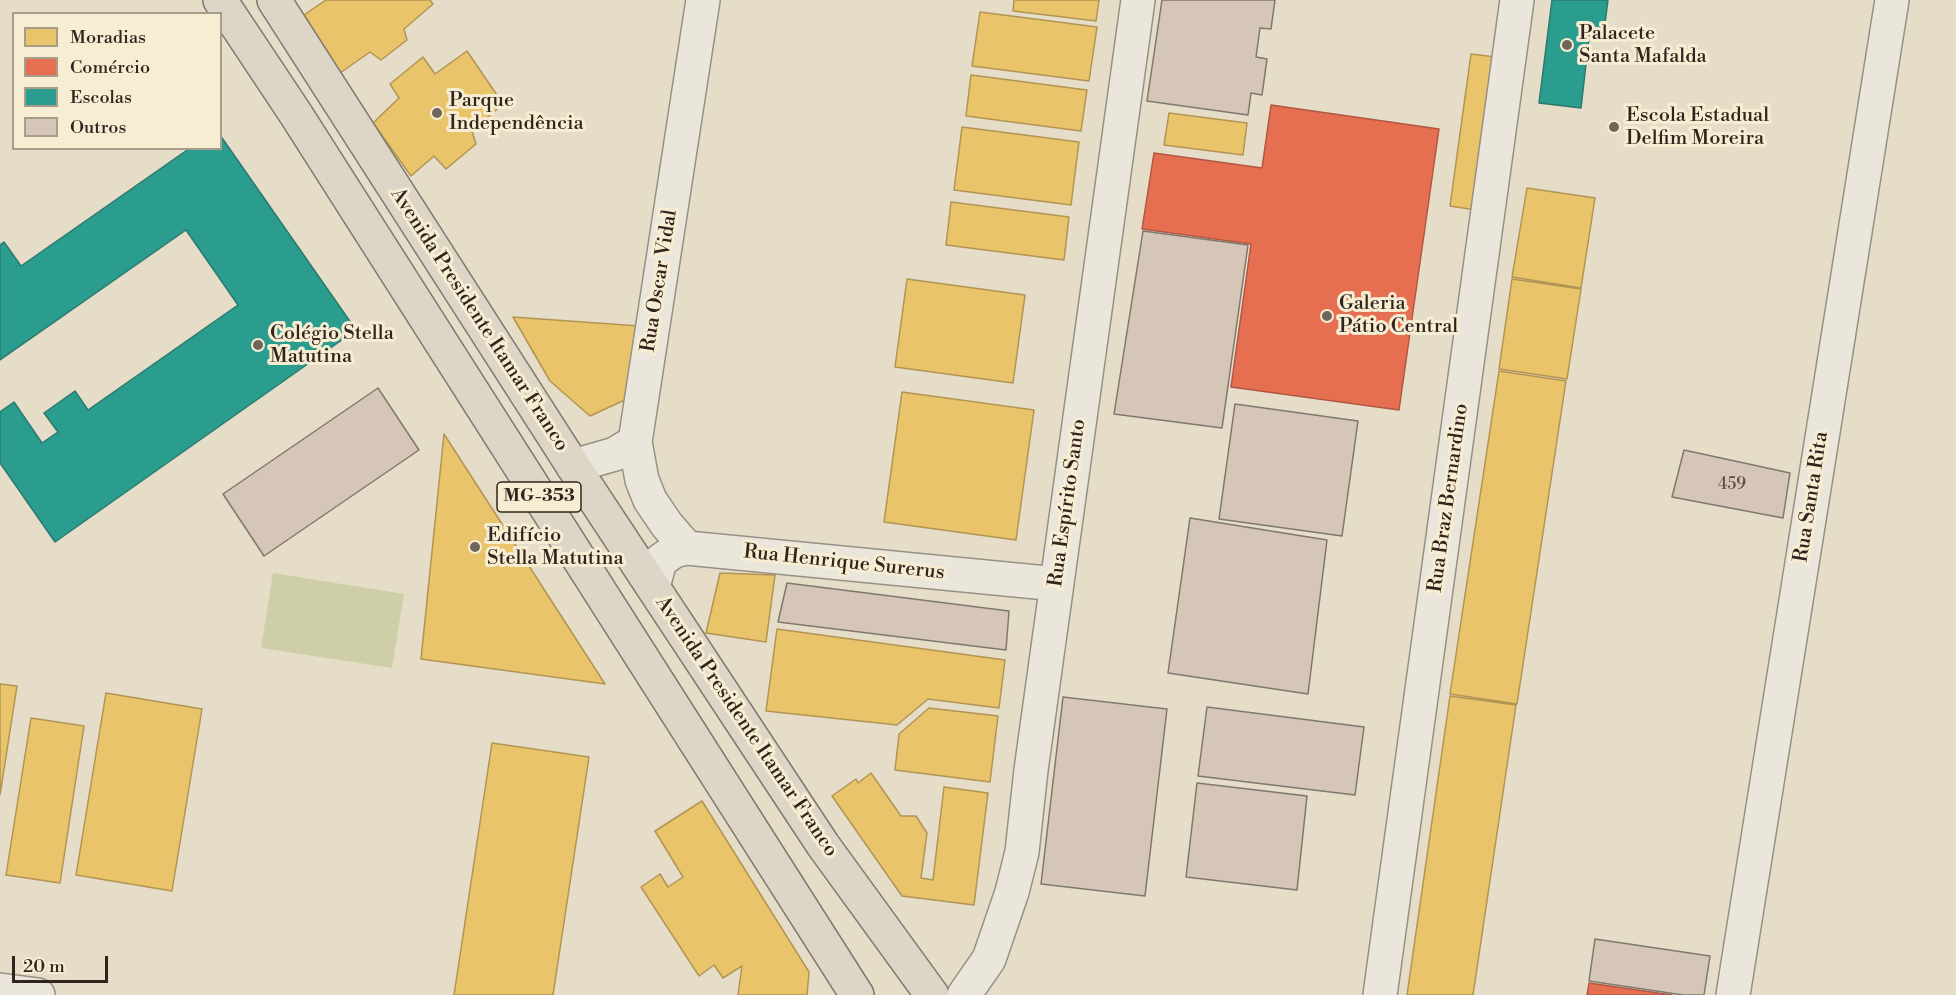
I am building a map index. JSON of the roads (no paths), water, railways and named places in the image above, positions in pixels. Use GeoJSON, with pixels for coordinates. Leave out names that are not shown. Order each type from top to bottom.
{"type":"FeatureCollection","features":[{"type":"Feature","properties":{"kind":"main road","name":"MG-353"},"geometry":{"type":"LineString","coordinates":[[220,0],[303,126],[857,995]]}},
{"type":"Feature","properties":{"kind":"main road","name":"Avenida Presidente Itamar Franco"},"geometry":{"type":"LineString","coordinates":[[274,0],[573,466],[823,845],[932,995]]}},
{"type":"Feature","properties":{"kind":"street","name":"Rua Oscar Vidal"},"geometry":{"type":"LineString","coordinates":[[687,548],[650,500],[642,480],[635,441],[703,0]]}},
{"type":"Feature","properties":{"kind":"street","name":"Rua Espírito Santo"},"geometry":{"type":"LineString","coordinates":[[964,995],[989,959],[1020,862],[1138,0]]}},
{"type":"Feature","properties":{"kind":"street","name":"Rua Braz Bernardino"},"geometry":{"type":"LineString","coordinates":[[1380,995],[1517,0]]}},
{"type":"Feature","properties":{"kind":"street","name":"Rua Santa Rita"},"geometry":{"type":"LineString","coordinates":[[1732,995],[1892,0]]}},
{"type":"Feature","properties":{"kind":"street"},"geometry":{"type":"LineString","coordinates":[[573,466],[615,454],[635,441]]}},
{"type":"Feature","properties":{"kind":"street"},"geometry":{"type":"LineString","coordinates":[[653,587],[660,561],[674,551],[687,548]]}},
{"type":"Feature","properties":{"kind":"street","name":"Rua Henrique Surerus"},"geometry":{"type":"LineString","coordinates":[[687,548],[1057,584]]}},
{"type":"Feature","properties":{"kind":"street"},"geometry":{"type":"LineString","coordinates":[[0,990],[38,995]]}},
{"type":"Feature","properties":{"kind":"place","name":"Palacete Santa Mafalda"},"geometry":{"type":"Point","coordinates":[1567,45]}},
{"type":"Feature","properties":{"kind":"place","name":"Parque Independência"},"geometry":{"type":"Point","coordinates":[437,113]}},
{"type":"Feature","properties":{"kind":"place","name":"Escola Estadual Delfim Moreira"},"geometry":{"type":"Point","coordinates":[1614,127]}},
{"type":"Feature","properties":{"kind":"place","name":"Galeria Pátio Central"},"geometry":{"type":"Point","coordinates":[1327,316]}},
{"type":"Feature","properties":{"kind":"place","name":"Colégio Stella Matutina"},"geometry":{"type":"Point","coordinates":[258,345]}},
{"type":"Feature","properties":{"kind":"place","name":"Edifício Stella Matutina"},"geometry":{"type":"Point","coordinates":[475,547]}}]}
